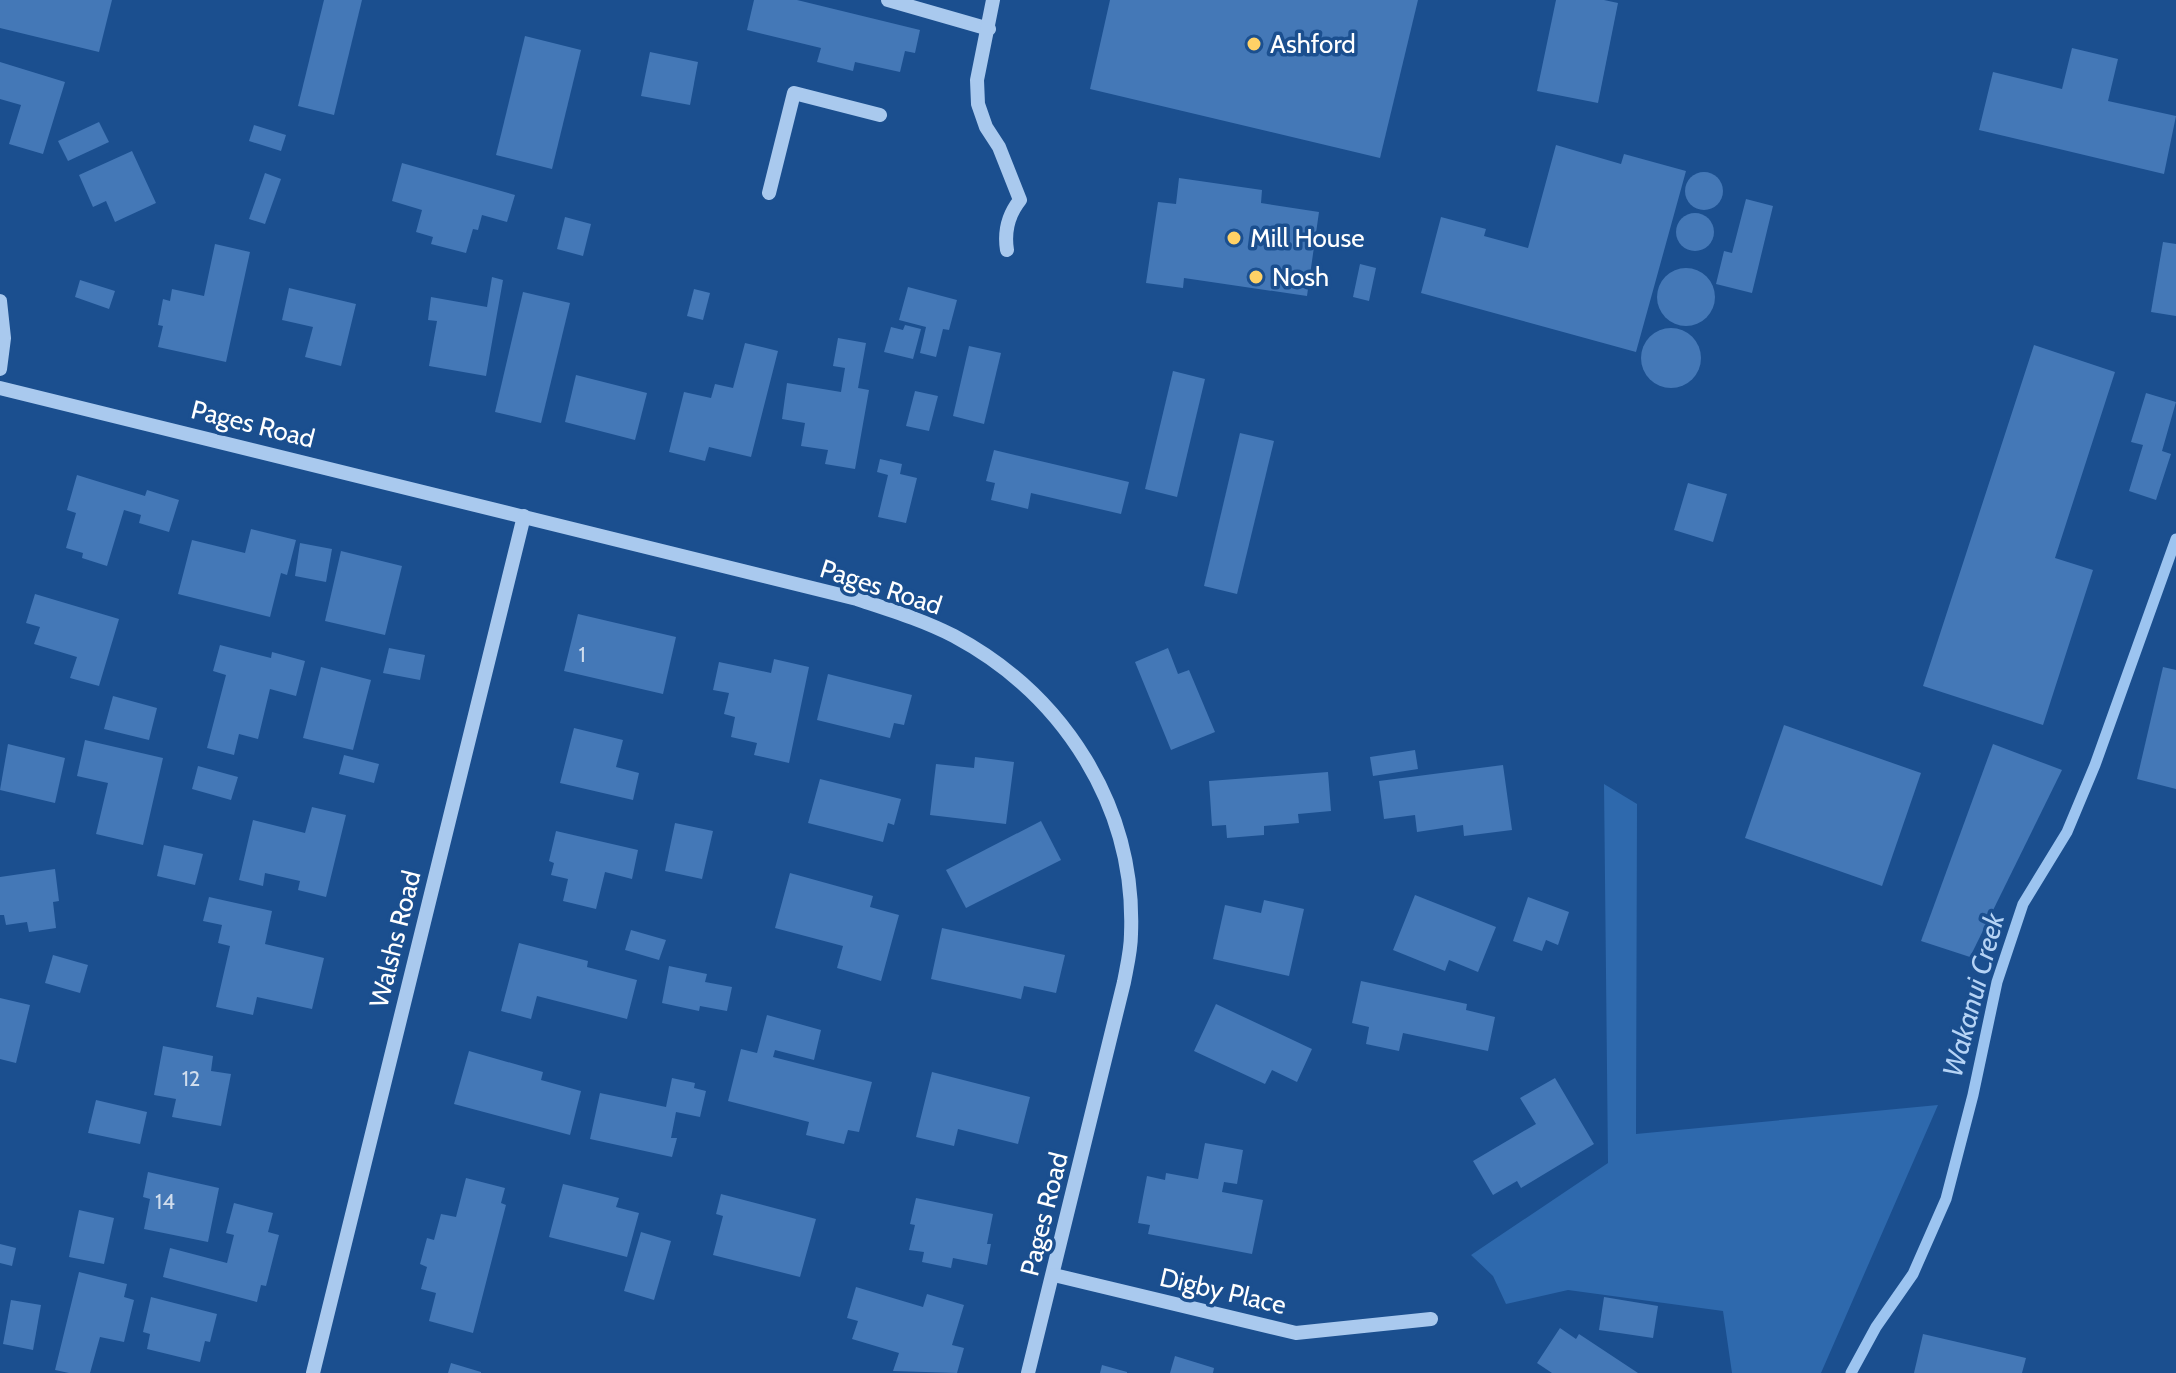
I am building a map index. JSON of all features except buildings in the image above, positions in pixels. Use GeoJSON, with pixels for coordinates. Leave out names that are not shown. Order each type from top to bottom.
{"type":"FeatureCollection","features":[{"type":"Feature","properties":{"kind":"street"},"geometry":{"type":"LineString","coordinates":[[888,0],[989,29]]}},
{"type":"Feature","properties":{"kind":"street"},"geometry":{"type":"LineString","coordinates":[[993,0],[977,80],[978,104],[1020,200],[1013,208],[1006,229],[1007,250]]}},
{"type":"Feature","properties":{"kind":"street"},"geometry":{"type":"LineString","coordinates":[[769,193],[794,93],[880,115]]}},
{"type":"Feature","properties":{"kind":"street"},"geometry":{"type":"LineString","coordinates":[[0,301],[4,338],[0,369]]}},
{"type":"Feature","properties":{"kind":"street","name":"Pages Road"},"geometry":{"type":"LineString","coordinates":[[0,388],[857,599],[954,636],[995,662],[1046,704],[1076,742],[1102,785],[1127,866],[1131,934],[1124,982],[1028,1373]]}},
{"type":"Feature","properties":{"kind":"street","name":"Walshs Road"},"geometry":{"type":"LineString","coordinates":[[313,1373],[524,516]]}},
{"type":"Feature","properties":{"kind":"street","name":"Digby Place"},"geometry":{"type":"LineString","coordinates":[[1054,1275],[1296,1333],[1431,1319]]}},
{"type":"Feature","properties":{"kind":"shaded area"},"geometry":{"type":"Polygon","coordinates":[[[1604,784],[1637,804],[1636,1134],[1938,1105],[1821,1373],[1732,1373],[1723,1311],[1568,1290],[1506,1304],[1493,1276],[1471,1255],[1608,1163],[1604,784]]]}},
{"type":"Feature","properties":{"kind":"waterway","name":"Wakanui Creek"},"geometry":{"type":"LineString","coordinates":[[1851,1373],[1876,1327],[1913,1274],[1946,1199],[1973,1095],[1997,982],[2023,904],[2067,832],[2095,765],[2176,539]]}},
{"type":"Feature","properties":{"kind":"place","name":"Ashford"},"geometry":{"type":"Point","coordinates":[1254,44]}},
{"type":"Feature","properties":{"kind":"place","name":"Mill House"},"geometry":{"type":"Point","coordinates":[1234,238]}},
{"type":"Feature","properties":{"kind":"place","name":"Nosh"},"geometry":{"type":"Point","coordinates":[1256,277]}}]}
